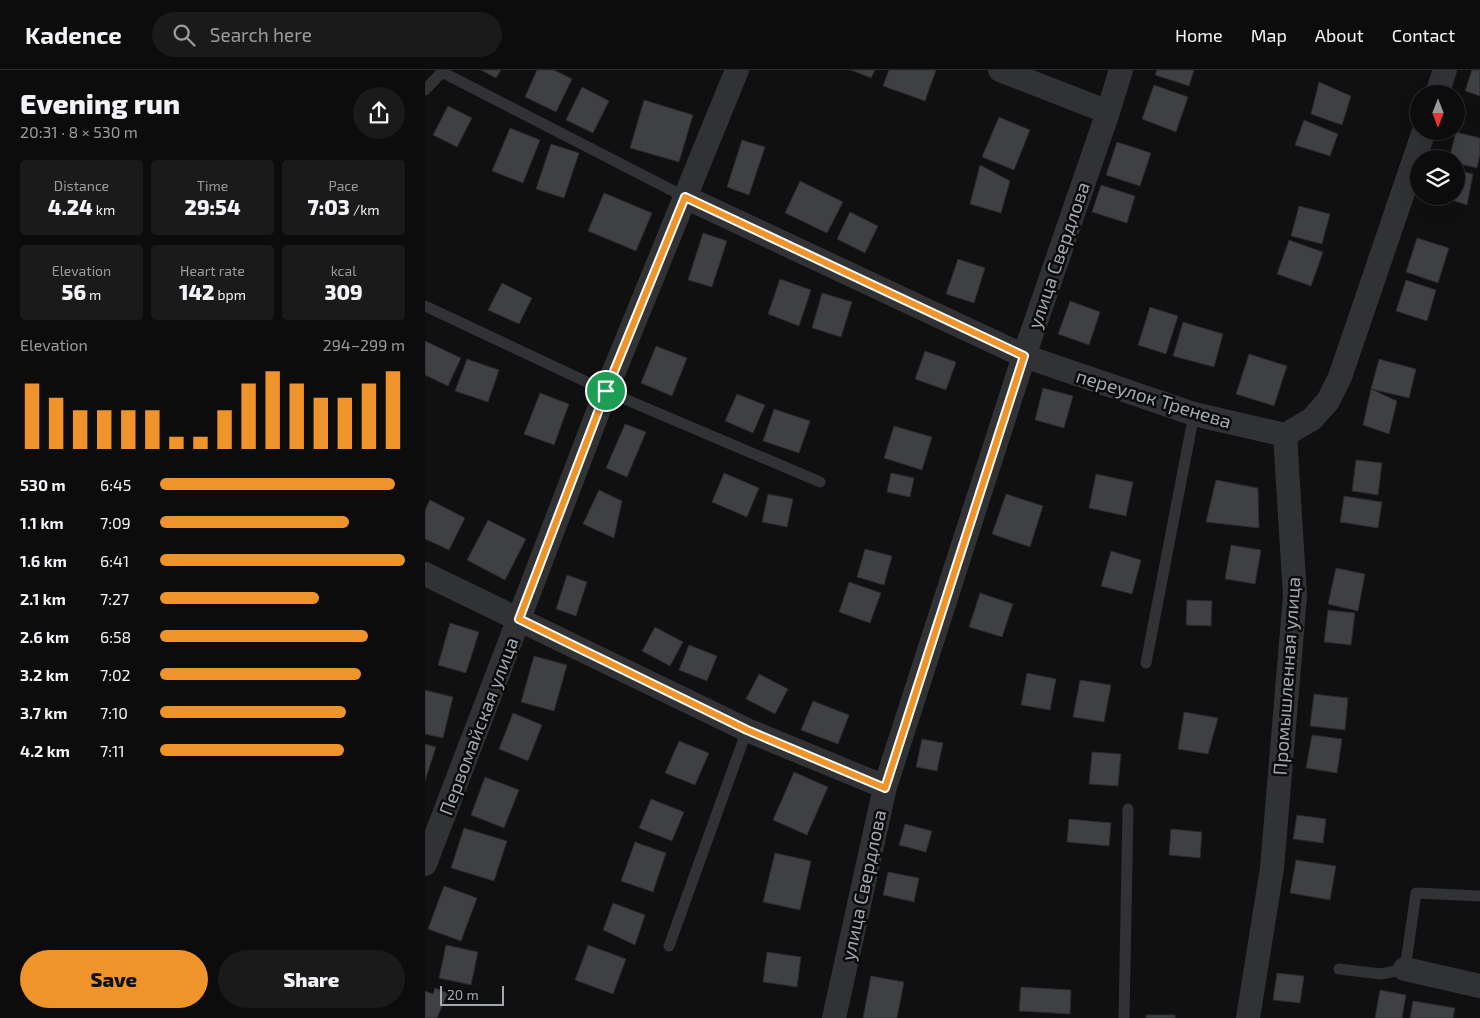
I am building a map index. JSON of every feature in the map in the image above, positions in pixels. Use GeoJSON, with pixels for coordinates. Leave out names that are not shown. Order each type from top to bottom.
{"type":"FeatureCollection","features":[{"type":"Feature","properties":{"kind":"street","name":"Первомайская улица"},"geometry":{"type":"LineString","coordinates":[[425,864],[606,391],[737,70]]}},
{"type":"Feature","properties":{"kind":"street"},"geometry":{"type":"LineString","coordinates":[[1000,70],[1108,112]]}},
{"type":"Feature","properties":{"kind":"street","name":"улица Свердлова"},"geometry":{"type":"LineString","coordinates":[[834,1018],[885,788],[1024,356],[1121,70]]}},
{"type":"Feature","properties":{"kind":"street"},"geometry":{"type":"LineString","coordinates":[[1440,85],[1445,70]]}},
{"type":"Feature","properties":{"kind":"street"},"geometry":{"type":"LineString","coordinates":[[1285,435],[1312,419],[1329,401],[1340,377],[1421,140]]}},
{"type":"Feature","properties":{"kind":"street","name":"переулок Тренева"},"geometry":{"type":"LineString","coordinates":[[685,197],[1024,356],[1194,414],[1285,435]]}},
{"type":"Feature","properties":{"kind":"street","name":"Промышленная улица"},"geometry":{"type":"LineString","coordinates":[[1248,1018],[1272,868],[1295,596],[1285,435]]}},
{"type":"Feature","properties":{"kind":"street"},"geometry":{"type":"LineString","coordinates":[[425,574],[747,730],[885,788]]}},
{"type":"Feature","properties":{"kind":"street"},"geometry":{"type":"LineString","coordinates":[[1405,969],[1480,986]]}},
{"type":"Feature","properties":{"kind":"lane"},"geometry":{"type":"LineString","coordinates":[[425,90],[442,72],[685,197]]}},
{"type":"Feature","properties":{"kind":"lane"},"geometry":{"type":"LineString","coordinates":[[425,306],[606,391],[820,482]]}},
{"type":"Feature","properties":{"kind":"lane"},"geometry":{"type":"LineString","coordinates":[[1146,664],[1194,414]]}},
{"type":"Feature","properties":{"kind":"lane"},"geometry":{"type":"LineString","coordinates":[[669,946],[747,730]]}},
{"type":"Feature","properties":{"kind":"lane"},"geometry":{"type":"LineString","coordinates":[[1124,1018],[1128,809]]}},
{"type":"Feature","properties":{"kind":"lane"},"geometry":{"type":"LineString","coordinates":[[1339,969],[1381,974],[1405,969],[1416,893],[1480,896]]}},
{"type":"Feature","properties":{"kind":"building"},"geometry":{"type":"Polygon","coordinates":[[[481,70],[501,70],[496,78],[481,70]]]}},
{"type":"Feature","properties":{"kind":"building"},"geometry":{"type":"Polygon","coordinates":[[[537,70],[554,70],[572,79],[556,112],[525,97],[537,70]]]}},
{"type":"Feature","properties":{"kind":"building"},"geometry":{"type":"Polygon","coordinates":[[[851,70],[875,70],[871,78],[851,70]]]}},
{"type":"Feature","properties":{"kind":"building"},"geometry":{"type":"Polygon","coordinates":[[[889,70],[936,70],[925,101],[883,86],[889,70]]]}},
{"type":"Feature","properties":{"kind":"building"},"geometry":{"type":"Polygon","coordinates":[[[1157,70],[1194,70],[1189,86],[1155,75],[1157,70]]]}},
{"type":"Feature","properties":{"kind":"building"},"geometry":{"type":"Polygon","coordinates":[[[1472,70],[1480,70],[1480,96],[1465,91],[1472,70]]]}},
{"type":"Feature","properties":{"kind":"building"},"geometry":{"type":"Polygon","coordinates":[[[1319,82],[1351,96],[1342,125],[1311,114],[1319,82]]]}},
{"type":"Feature","properties":{"kind":"building"},"geometry":{"type":"Polygon","coordinates":[[[1154,85],[1188,97],[1176,132],[1142,119],[1154,85]]]}},
{"type":"Feature","properties":{"kind":"building"},"geometry":{"type":"Polygon","coordinates":[[[582,87],[609,101],[593,133],[566,120],[582,87]]]}},
{"type":"Feature","properties":{"kind":"building"},"geometry":{"type":"Polygon","coordinates":[[[644,100],[693,115],[679,162],[630,148],[644,100]]]}},
{"type":"Feature","properties":{"kind":"building"},"geometry":{"type":"Polygon","coordinates":[[[448,106],[472,118],[457,147],[433,135],[448,106]]]}},
{"type":"Feature","properties":{"kind":"building"},"geometry":{"type":"Polygon","coordinates":[[[999,117],[1030,130],[1014,170],[982,157],[999,117]]]}},
{"type":"Feature","properties":{"kind":"building"},"geometry":{"type":"Polygon","coordinates":[[[1304,120],[1338,134],[1330,156],[1295,145],[1304,120]]]}},
{"type":"Feature","properties":{"kind":"building"},"geometry":{"type":"Polygon","coordinates":[[[510,128],[540,140],[523,183],[492,171],[510,128]]]}},
{"type":"Feature","properties":{"kind":"building"},"geometry":{"type":"Polygon","coordinates":[[[1465,134],[1480,138],[1480,154],[1477,168],[1465,165],[1465,150],[1451,150],[1454,140],[1465,140],[1465,134]]]}},
{"type":"Feature","properties":{"kind":"building"},"geometry":{"type":"Polygon","coordinates":[[[742,140],[765,147],[749,195],[727,187],[742,140]]]}},
{"type":"Feature","properties":{"kind":"building"},"geometry":{"type":"Polygon","coordinates":[[[1117,142],[1151,153],[1140,186],[1106,175],[1117,142]]]}},
{"type":"Feature","properties":{"kind":"building"},"geometry":{"type":"Polygon","coordinates":[[[551,144],[579,153],[564,198],[536,189],[551,144]]]}},
{"type":"Feature","properties":{"kind":"building"},"geometry":{"type":"Polygon","coordinates":[[[980,165],[1010,181],[1001,213],[970,204],[980,165]]]}},
{"type":"Feature","properties":{"kind":"building"},"geometry":{"type":"Polygon","coordinates":[[[1465,172],[1473,174],[1467,205],[1465,204],[1465,172]]]}},
{"type":"Feature","properties":{"kind":"building"},"geometry":{"type":"Polygon","coordinates":[[[800,181],[843,202],[827,233],[785,213],[800,181]]]}},
{"type":"Feature","properties":{"kind":"building"},"geometry":{"type":"Polygon","coordinates":[[[1101,185],[1135,196],[1127,223],[1092,212],[1101,185]]]}},
{"type":"Feature","properties":{"kind":"building"},"geometry":{"type":"Polygon","coordinates":[[[604,193],[652,213],[636,251],[588,231],[604,193]]]}},
{"type":"Feature","properties":{"kind":"building"},"geometry":{"type":"Polygon","coordinates":[[[1299,206],[1330,214],[1322,244],[1291,236],[1299,206]]]}},
{"type":"Feature","properties":{"kind":"building"},"geometry":{"type":"Polygon","coordinates":[[[850,212],[878,226],[865,253],[837,239],[850,212]]]}},
{"type":"Feature","properties":{"kind":"building"},"geometry":{"type":"Polygon","coordinates":[[[703,233],[727,241],[712,287],[688,280],[703,233]]]}},
{"type":"Feature","properties":{"kind":"building"},"geometry":{"type":"Polygon","coordinates":[[[1417,238],[1449,248],[1438,283],[1406,272],[1417,238]]]}},
{"type":"Feature","properties":{"kind":"building"},"geometry":{"type":"Polygon","coordinates":[[[1289,240],[1323,252],[1311,286],[1277,274],[1289,240]]]}},
{"type":"Feature","properties":{"kind":"building"},"geometry":{"type":"Polygon","coordinates":[[[958,259],[985,268],[974,303],[946,294],[958,259]]]}},
{"type":"Feature","properties":{"kind":"building"},"geometry":{"type":"Polygon","coordinates":[[[780,279],[811,290],[799,326],[768,314],[780,279]]]}},
{"type":"Feature","properties":{"kind":"building"},"geometry":{"type":"Polygon","coordinates":[[[1406,280],[1436,290],[1427,321],[1396,311],[1406,280]]]}},
{"type":"Feature","properties":{"kind":"building"},"geometry":{"type":"Polygon","coordinates":[[[502,283],[532,298],[519,324],[488,310],[502,283]]]}},
{"type":"Feature","properties":{"kind":"building"},"geometry":{"type":"Polygon","coordinates":[[[822,293],[852,302],[841,337],[812,328],[822,293]]]}},
{"type":"Feature","properties":{"kind":"building"},"geometry":{"type":"Polygon","coordinates":[[[1070,301],[1100,312],[1089,345],[1058,334],[1070,301]]]}},
{"type":"Feature","properties":{"kind":"building"},"geometry":{"type":"Polygon","coordinates":[[[1150,307],[1178,316],[1166,354],[1138,345],[1150,307]]]}},
{"type":"Feature","properties":{"kind":"building"},"geometry":{"type":"Polygon","coordinates":[[[1183,322],[1223,334],[1214,367],[1173,356],[1183,322]]]}},
{"type":"Feature","properties":{"kind":"building"},"geometry":{"type":"Polygon","coordinates":[[[425,341],[461,358],[448,386],[425,375],[425,341]]]}},
{"type":"Feature","properties":{"kind":"building"},"geometry":{"type":"Polygon","coordinates":[[[656,346],[687,358],[672,396],[641,383],[656,346]]]}},
{"type":"Feature","properties":{"kind":"building"},"geometry":{"type":"Polygon","coordinates":[[[925,351],[956,362],[946,390],[915,379],[925,351]]]}},
{"type":"Feature","properties":{"kind":"building"},"geometry":{"type":"Polygon","coordinates":[[[1249,354],[1287,366],[1274,406],[1236,394],[1249,354]]]}},
{"type":"Feature","properties":{"kind":"building"},"geometry":{"type":"Polygon","coordinates":[[[467,359],[499,370],[488,402],[455,391],[467,359]]]}},
{"type":"Feature","properties":{"kind":"building"},"geometry":{"type":"Polygon","coordinates":[[[1379,359],[1416,369],[1409,398],[1371,389],[1379,359]]]}},
{"type":"Feature","properties":{"kind":"building"},"geometry":{"type":"Polygon","coordinates":[[[1043,388],[1073,396],[1064,428],[1035,420],[1043,388]]]}},
{"type":"Feature","properties":{"kind":"building"},"geometry":{"type":"Polygon","coordinates":[[[1371,389],[1397,401],[1389,434],[1363,425],[1371,389]]]}},
{"type":"Feature","properties":{"kind":"building"},"geometry":{"type":"Polygon","coordinates":[[[540,393],[569,404],[554,445],[524,434],[540,393]]]}},
{"type":"Feature","properties":{"kind":"building"},"geometry":{"type":"Polygon","coordinates":[[[737,394],[765,405],[753,433],[725,421],[737,394]]]}},
{"type":"Feature","properties":{"kind":"building"},"geometry":{"type":"Polygon","coordinates":[[[774,409],[810,421],[799,453],[763,441],[774,409]]]}},
{"type":"Feature","properties":{"kind":"building"},"geometry":{"type":"Polygon","coordinates":[[[625,424],[646,432],[627,477],[606,468],[625,424]]]}},
{"type":"Feature","properties":{"kind":"building"},"geometry":{"type":"Polygon","coordinates":[[[894,426],[932,437],[922,470],[884,458],[894,426]]]}},
{"type":"Feature","properties":{"kind":"building"},"geometry":{"type":"Polygon","coordinates":[[[1356,460],[1382,463],[1378,495],[1352,491],[1356,460]]]}},
{"type":"Feature","properties":{"kind":"building"},"geometry":{"type":"Polygon","coordinates":[[[724,473],[759,488],[747,517],[712,502],[724,473]]]}},
{"type":"Feature","properties":{"kind":"building"},"geometry":{"type":"Polygon","coordinates":[[[891,473],[914,478],[910,497],[887,492],[891,473]]]}},
{"type":"Feature","properties":{"kind":"building"},"geometry":{"type":"Polygon","coordinates":[[[1096,474],[1133,482],[1126,516],[1089,508],[1096,474]]]}},
{"type":"Feature","properties":{"kind":"building"},"geometry":{"type":"Polygon","coordinates":[[[1216,480],[1258,488],[1259,528],[1206,522],[1216,480]]]}},
{"type":"Feature","properties":{"kind":"building"},"geometry":{"type":"Polygon","coordinates":[[[599,490],[622,501],[614,538],[583,524],[599,490]]]}},
{"type":"Feature","properties":{"kind":"building"},"geometry":{"type":"Polygon","coordinates":[[[768,494],[793,499],[787,527],[762,522],[768,494]]]}},
{"type":"Feature","properties":{"kind":"building"},"geometry":{"type":"Polygon","coordinates":[[[1006,494],[1043,506],[1030,547],[992,534],[1006,494]]]}},
{"type":"Feature","properties":{"kind":"building"},"geometry":{"type":"Polygon","coordinates":[[[1344,496],[1382,502],[1378,528],[1340,522],[1344,496]]]}},
{"type":"Feature","properties":{"kind":"building"},"geometry":{"type":"Polygon","coordinates":[[[430,500],[465,518],[449,550],[425,539],[425,510],[430,500]]]}},
{"type":"Feature","properties":{"kind":"building"},"geometry":{"type":"Polygon","coordinates":[[[488,520],[526,539],[505,580],[467,560],[488,520]]]}},
{"type":"Feature","properties":{"kind":"building"},"geometry":{"type":"Polygon","coordinates":[[[1231,545],[1261,550],[1255,584],[1225,579],[1231,545]]]}},
{"type":"Feature","properties":{"kind":"building"},"geometry":{"type":"Polygon","coordinates":[[[865,549],[892,556],[884,585],[857,577],[865,549]]]}},
{"type":"Feature","properties":{"kind":"building"},"geometry":{"type":"Polygon","coordinates":[[[1111,551],[1141,560],[1132,594],[1101,586],[1111,551]]]}},
{"type":"Feature","properties":{"kind":"building"},"geometry":{"type":"Polygon","coordinates":[[[1336,568],[1365,574],[1358,611],[1328,604],[1336,568]]]}},
{"type":"Feature","properties":{"kind":"building"},"geometry":{"type":"Polygon","coordinates":[[[567,575],[587,582],[576,616],[556,609],[567,575]]]}},
{"type":"Feature","properties":{"kind":"building"},"geometry":{"type":"Polygon","coordinates":[[[849,582],[881,593],[870,623],[839,612],[849,582]]]}},
{"type":"Feature","properties":{"kind":"building"},"geometry":{"type":"Polygon","coordinates":[[[980,593],[1013,604],[1002,637],[969,627],[980,593]]]}},
{"type":"Feature","properties":{"kind":"building"},"geometry":{"type":"Polygon","coordinates":[[[1187,600],[1212,601],[1211,626],[1186,625],[1187,600]]]}},
{"type":"Feature","properties":{"kind":"building"},"geometry":{"type":"Polygon","coordinates":[[[1328,610],[1355,613],[1351,645],[1324,642],[1328,610]]]}},
{"type":"Feature","properties":{"kind":"building"},"geometry":{"type":"Polygon","coordinates":[[[450,623],[479,632],[466,673],[438,665],[450,623]]]}},
{"type":"Feature","properties":{"kind":"building"},"geometry":{"type":"Polygon","coordinates":[[[655,627],[683,642],[670,666],[642,651],[655,627]]]}},
{"type":"Feature","properties":{"kind":"building"},"geometry":{"type":"Polygon","coordinates":[[[689,645],[717,656],[707,681],[679,670],[689,645]]]}},
{"type":"Feature","properties":{"kind":"building"},"geometry":{"type":"Polygon","coordinates":[[[534,656],[567,665],[554,711],[521,702],[534,656]]]}},
{"type":"Feature","properties":{"kind":"building"},"geometry":{"type":"Polygon","coordinates":[[[1027,673],[1056,679],[1050,710],[1021,705],[1027,673]]]}},
{"type":"Feature","properties":{"kind":"building"},"geometry":{"type":"Polygon","coordinates":[[[759,674],[788,689],[775,714],[746,699],[759,674]]]}},
{"type":"Feature","properties":{"kind":"building"},"geometry":{"type":"Polygon","coordinates":[[[1080,680],[1111,685],[1104,722],[1073,717],[1080,680]]]}},
{"type":"Feature","properties":{"kind":"building"},"geometry":{"type":"Polygon","coordinates":[[[425,690],[453,697],[443,738],[425,734],[425,690]]]}},
{"type":"Feature","properties":{"kind":"building"},"geometry":{"type":"Polygon","coordinates":[[[1314,694],[1348,698],[1345,730],[1310,726],[1314,694]]]}},
{"type":"Feature","properties":{"kind":"building"},"geometry":{"type":"Polygon","coordinates":[[[813,701],[849,715],[838,744],[801,730],[813,701]]]}},
{"type":"Feature","properties":{"kind":"building"},"geometry":{"type":"Polygon","coordinates":[[[1184,712],[1218,718],[1208,754],[1178,749],[1184,712]]]}},
{"type":"Feature","properties":{"kind":"building"},"geometry":{"type":"Polygon","coordinates":[[[513,713],[542,725],[528,761],[499,749],[513,713]]]}},
{"type":"Feature","properties":{"kind":"building"},"geometry":{"type":"Polygon","coordinates":[[[1312,735],[1342,739],[1337,773],[1306,768],[1312,735]]]}},
{"type":"Feature","properties":{"kind":"building"},"geometry":{"type":"Polygon","coordinates":[[[922,739],[943,743],[937,771],[916,767],[922,739]]]}},
{"type":"Feature","properties":{"kind":"building"},"geometry":{"type":"Polygon","coordinates":[[[679,741],[709,753],[695,785],[665,773],[679,741]]]}},
{"type":"Feature","properties":{"kind":"building"},"geometry":{"type":"Polygon","coordinates":[[[425,744],[436,747],[425,781],[425,744]]]}},
{"type":"Feature","properties":{"kind":"building"},"geometry":{"type":"Polygon","coordinates":[[[1092,752],[1121,754],[1118,786],[1089,784],[1092,752]]]}},
{"type":"Feature","properties":{"kind":"building"},"geometry":{"type":"Polygon","coordinates":[[[794,772],[828,787],[807,835],[773,820],[794,772]]]}},
{"type":"Feature","properties":{"kind":"building"},"geometry":{"type":"Polygon","coordinates":[[[485,777],[519,790],[504,828],[471,815],[485,777]]]}},
{"type":"Feature","properties":{"kind":"building"},"geometry":{"type":"Polygon","coordinates":[[[651,799],[684,812],[672,841],[639,828],[651,799]]]}},
{"type":"Feature","properties":{"kind":"building"},"geometry":{"type":"Polygon","coordinates":[[[1297,815],[1326,819],[1323,843],[1293,839],[1297,815]]]}},
{"type":"Feature","properties":{"kind":"building"},"geometry":{"type":"Polygon","coordinates":[[[1069,819],[1111,823],[1109,846],[1067,842],[1069,819]]]}},
{"type":"Feature","properties":{"kind":"building"},"geometry":{"type":"Polygon","coordinates":[[[905,824],[932,831],[926,852],[899,845],[905,824]]]}},
{"type":"Feature","properties":{"kind":"building"},"geometry":{"type":"Polygon","coordinates":[[[464,828],[507,841],[494,881],[451,868],[464,828]]]}},
{"type":"Feature","properties":{"kind":"building"},"geometry":{"type":"Polygon","coordinates":[[[1171,829],[1202,832],[1200,858],[1169,855],[1171,829]]]}},
{"type":"Feature","properties":{"kind":"building"},"geometry":{"type":"Polygon","coordinates":[[[635,842],[666,853],[653,892],[621,881],[635,842]]]}},
{"type":"Feature","properties":{"kind":"building"},"geometry":{"type":"Polygon","coordinates":[[[775,853],[811,861],[800,910],[763,902],[775,853]]]}},
{"type":"Feature","properties":{"kind":"building"},"geometry":{"type":"Polygon","coordinates":[[[1296,860],[1336,866],[1330,900],[1290,893],[1296,860]]]}},
{"type":"Feature","properties":{"kind":"building"},"geometry":{"type":"Polygon","coordinates":[[[888,872],[919,878],[914,902],[883,895],[888,872]]]}},
{"type":"Feature","properties":{"kind":"building"},"geometry":{"type":"Polygon","coordinates":[[[444,886],[477,898],[461,941],[428,929],[444,886]]]}},
{"type":"Feature","properties":{"kind":"building"},"geometry":{"type":"Polygon","coordinates":[[[613,903],[645,915],[635,945],[603,930],[613,903]]]}},
{"type":"Feature","properties":{"kind":"building"},"geometry":{"type":"Polygon","coordinates":[[[446,945],[478,952],[471,985],[439,978],[446,945]]]}},
{"type":"Feature","properties":{"kind":"building"},"geometry":{"type":"Polygon","coordinates":[[[588,945],[626,959],[613,994],[575,980],[588,945]]]}},
{"type":"Feature","properties":{"kind":"building"},"geometry":{"type":"Polygon","coordinates":[[[767,952],[801,957],[797,987],[763,982],[767,952]]]}},
{"type":"Feature","properties":{"kind":"building"},"geometry":{"type":"Polygon","coordinates":[[[1277,973],[1304,976],[1300,1003],[1273,1000],[1277,973]]]}},
{"type":"Feature","properties":{"kind":"building"},"geometry":{"type":"Polygon","coordinates":[[[871,976],[904,982],[897,1018],[863,1018],[871,976]]]}},
{"type":"Feature","properties":{"kind":"building"},"geometry":{"type":"Polygon","coordinates":[[[1021,987],[1071,990],[1070,1014],[1019,1011],[1021,987]]]}},
{"type":"Feature","properties":{"kind":"building"},"geometry":{"type":"Polygon","coordinates":[[[435,988],[448,993],[437,1018],[425,1018],[425,991],[433,994],[435,988]]]}},
{"type":"Feature","properties":{"kind":"building"},"geometry":{"type":"Polygon","coordinates":[[[1380,990],[1406,995],[1402,1018],[1375,1018],[1380,990]]]}},
{"type":"Feature","properties":{"kind":"building"},"geometry":{"type":"Polygon","coordinates":[[[1413,1001],[1455,1008],[1453,1018],[1410,1018],[1413,1001]]]}},
{"type":"Feature","properties":{"kind":"building"},"geometry":{"type":"Polygon","coordinates":[[[1146,1015],[1175,1015],[1175,1018],[1146,1018],[1146,1015]]]}},
{"type":"Feature","properties":{"kind":"route"},"geometry":{"type":"LineString","coordinates":[[685,197],[1024,356],[885,788],[747,730],[519,619],[606,391],[685,197]]}}]}
